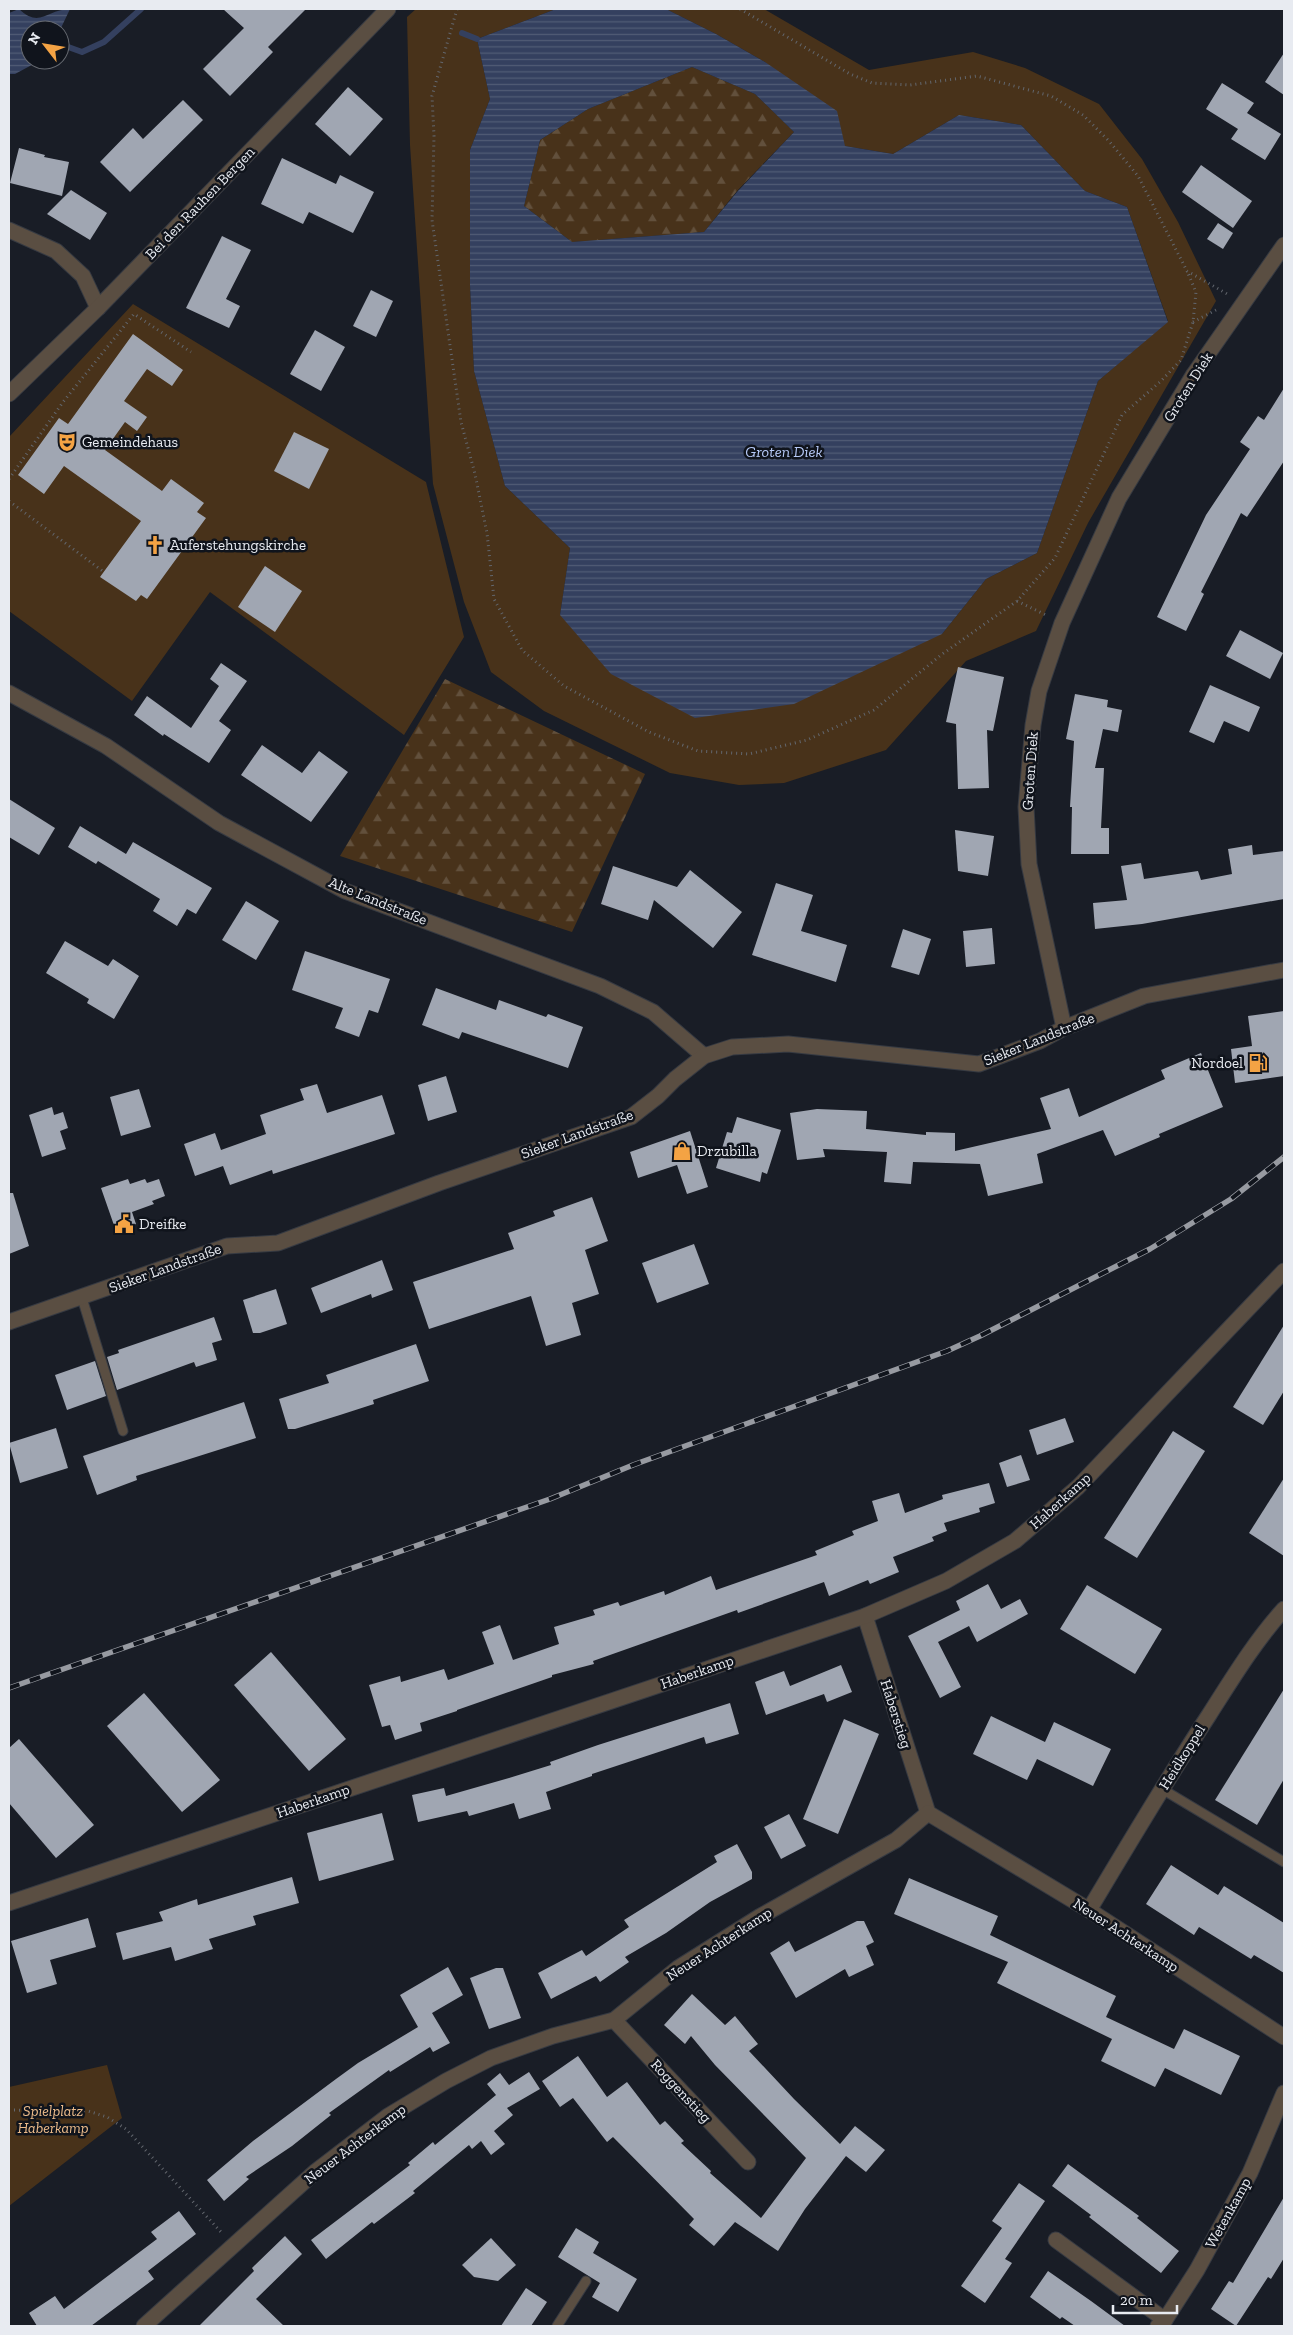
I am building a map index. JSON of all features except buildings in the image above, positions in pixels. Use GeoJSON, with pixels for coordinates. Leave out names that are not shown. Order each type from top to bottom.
{"type":"FeatureCollection","features":[{"type":"Feature","properties":{"kind":"street","name":"Bei den Rauhen Bergen"},"geometry":{"type":"LineString","coordinates":[[9,394],[98,308],[388,9]]}},
{"type":"Feature","properties":{"kind":"street"},"geometry":{"type":"LineString","coordinates":[[9,230],[56,251],[83,276],[98,308]]}},
{"type":"Feature","properties":{"kind":"street","name":"Groten Diek"},"geometry":{"type":"LineString","coordinates":[[1064,1028],[1029,864],[1026,807],[1033,725],[1039,690],[1062,623],[1119,498],[1194,374],[1284,246]]}},
{"type":"Feature","properties":{"kind":"street","name":"Alte Landstraße"},"geometry":{"type":"LineString","coordinates":[[9,693],[106,746],[220,823],[345,891],[600,986],[653,1012],[704,1056]]}},
{"type":"Feature","properties":{"kind":"street","name":"Sieker Landstraße"},"geometry":{"type":"LineString","coordinates":[[9,1322],[227,1246],[278,1243],[439,1183],[631,1117],[658,1096],[674,1078],[704,1056],[732,1046],[788,1044],[979,1064],[1040,1041],[1064,1028],[1144,996],[1284,970]]}},
{"type":"Feature","properties":{"kind":"street","name":"Haberkamp"},"geometry":{"type":"LineString","coordinates":[[9,1903],[865,1616],[946,1581],[1015,1540],[1078,1487],[1284,1272]]}},
{"type":"Feature","properties":{"kind":"street","name":"Heidkoppel"},"geometry":{"type":"LineString","coordinates":[[1088,1910],[1239,1668],[1284,1609]]}},
{"type":"Feature","properties":{"kind":"street","name":"Haberstieg"},"geometry":{"type":"LineString","coordinates":[[865,1616],[928,1813]]}},
{"type":"Feature","properties":{"kind":"street","name":"Neuer Achterkamp"},"geometry":{"type":"LineString","coordinates":[[144,2326],[315,2172],[388,2116],[446,2081],[491,2058],[554,2036],[614,2020],[678,1968],[759,1916],[896,1840],[928,1813],[1088,1910],[1284,2037]]}},
{"type":"Feature","properties":{"kind":"street","name":"Roggenstieg"},"geometry":{"type":"LineString","coordinates":[[614,2020],[748,2162]]}},
{"type":"Feature","properties":{"kind":"street","name":"Wetenkamp"},"geometry":{"type":"LineString","coordinates":[[1162,2323],[1196,2270],[1250,2173],[1284,2093]]}},
{"type":"Feature","properties":{"kind":"street"},"geometry":{"type":"LineString","coordinates":[[1056,2240],[1162,2323]]}},
{"type":"Feature","properties":{"kind":"lane"},"geometry":{"type":"LineString","coordinates":[[82,1298],[123,1431]]}},
{"type":"Feature","properties":{"kind":"lane"},"geometry":{"type":"LineString","coordinates":[[1162,1789],[1284,1862]]}},
{"type":"Feature","properties":{"kind":"lane"},"geometry":{"type":"LineString","coordinates":[[557,2326],[586,2281]]}},
{"type":"Feature","properties":{"kind":"path"},"geometry":{"type":"LineString","coordinates":[[457,9],[432,96],[434,136],[432,220],[461,422],[475,474],[487,533],[494,599],[522,650],[564,686],[649,732],[698,751],[748,754],[807,740],[874,710],[941,654],[1017,601],[1055,558],[1122,415],[1161,381],[1181,360],[1193,322],[1196,292],[1138,176],[1109,141],[1083,115],[1052,96],[977,76],[910,85],[872,83],[850,74],[740,9]]}},
{"type":"Feature","properties":{"kind":"path"},"geometry":{"type":"LineString","coordinates":[[1187,271],[1243,303]]}},
{"type":"Feature","properties":{"kind":"path"},"geometry":{"type":"LineString","coordinates":[[9,479],[63,402],[134,314],[191,352]]}},
{"type":"Feature","properties":{"kind":"path"},"geometry":{"type":"LineString","coordinates":[[9,501],[104,572]]}},
{"type":"Feature","properties":{"kind":"path"},"geometry":{"type":"LineString","coordinates":[[1017,601],[1062,623]]}},
{"type":"Feature","properties":{"kind":"path"},"geometry":{"type":"LineString","coordinates":[[9,2110],[88,2111],[107,2117],[126,2129],[233,2246]]}},
{"type":"Feature","properties":{"kind":"green space"},"geometry":{"type":"Polygon","coordinates":[[[416,9],[556,9],[477,39],[490,99],[470,150],[470,285],[474,371],[505,486],[570,548],[560,615],[942,634],[986,579],[1037,553],[1098,381],[1168,321],[1127,207],[1085,191],[1021,125],[959,115],[893,154],[845,146],[765,62],[716,34],[666,9],[764,9],[869,70],[973,52],[1025,68],[1099,104],[1142,159],[1178,222],[1216,301],[1088,523],[1036,631],[966,661],[886,750],[784,783],[739,785],[670,773],[544,711],[491,672],[464,602],[433,484],[410,145],[407,17],[416,9]]]}},
{"type":"Feature","properties":{"kind":"green space"},"geometry":{"type":"Polygon","coordinates":[[[692,67],[755,94],[794,132],[737,191],[704,232],[572,242],[524,206],[540,140],[588,109],[692,67]]]}},
{"type":"Feature","properties":{"kind":"green space"},"geometry":{"type":"Polygon","coordinates":[[[133,304],[426,482],[464,637],[404,735],[210,592],[132,701],[9,611],[9,437],[133,304]]]}},
{"type":"Feature","properties":{"kind":"green space"},"geometry":{"type":"Polygon","coordinates":[[[445,679],[645,774],[572,932],[340,856],[445,679]]]}},
{"type":"Feature","properties":{"kind":"green space","name":"Spielplatz Haberkamp"},"geometry":{"type":"Polygon","coordinates":[[[107,2065],[122,2118],[9,2206],[9,2087],[107,2065]]]}},
{"type":"Feature","properties":{"kind":"water"},"geometry":{"type":"Polygon","coordinates":[[[19,9],[26,15],[38,18],[70,9],[65,20],[20,20],[20,70],[22,70],[15,74],[9,74],[9,13],[19,9]]]}},
{"type":"Feature","properties":{"kind":"water","name":"Groten Diek"},"geometry":{"type":"Polygon","coordinates":[[[556,9],[666,9],[716,34],[765,62],[837,111],[845,146],[893,154],[959,115],[1021,125],[1085,191],[1127,207],[1168,322],[1098,381],[1037,553],[986,579],[942,634],[794,704],[695,718],[611,674],[560,615],[570,548],[505,486],[474,371],[470,285],[470,150],[490,99],[477,39],[556,9]],[[692,67],[588,109],[540,140],[524,206],[572,242],[704,232],[737,192],[794,132],[755,94],[692,67]]]}},
{"type":"Feature","properties":{"kind":"waterway"},"geometry":{"type":"LineString","coordinates":[[70,48],[82,52],[104,42],[141,9]]}},
{"type":"Feature","properties":{"kind":"waterway"},"geometry":{"type":"LineString","coordinates":[[462,33],[477,39]]}},
{"type":"Feature","properties":{"kind":"railway"},"geometry":{"type":"LineString","coordinates":[[9,1688],[550,1499],[633,1465],[947,1351],[1150,1249],[1231,1199],[1284,1157]]}},
{"type":"Feature","properties":{"kind":"place","name":"Gemeindehaus"},"geometry":{"type":"Point","coordinates":[67,442]}},
{"type":"Feature","properties":{"kind":"place","name":"Auferstehungskirche"},"geometry":{"type":"Point","coordinates":[155,545]}},
{"type":"Feature","properties":{"kind":"place","name":"Nordoel"},"geometry":{"type":"Point","coordinates":[1258,1063]}},
{"type":"Feature","properties":{"kind":"place","name":"Drzubilla"},"geometry":{"type":"Point","coordinates":[682,1151]}},
{"type":"Feature","properties":{"kind":"place","name":"Dreifke"},"geometry":{"type":"Point","coordinates":[124,1224]}}]}
